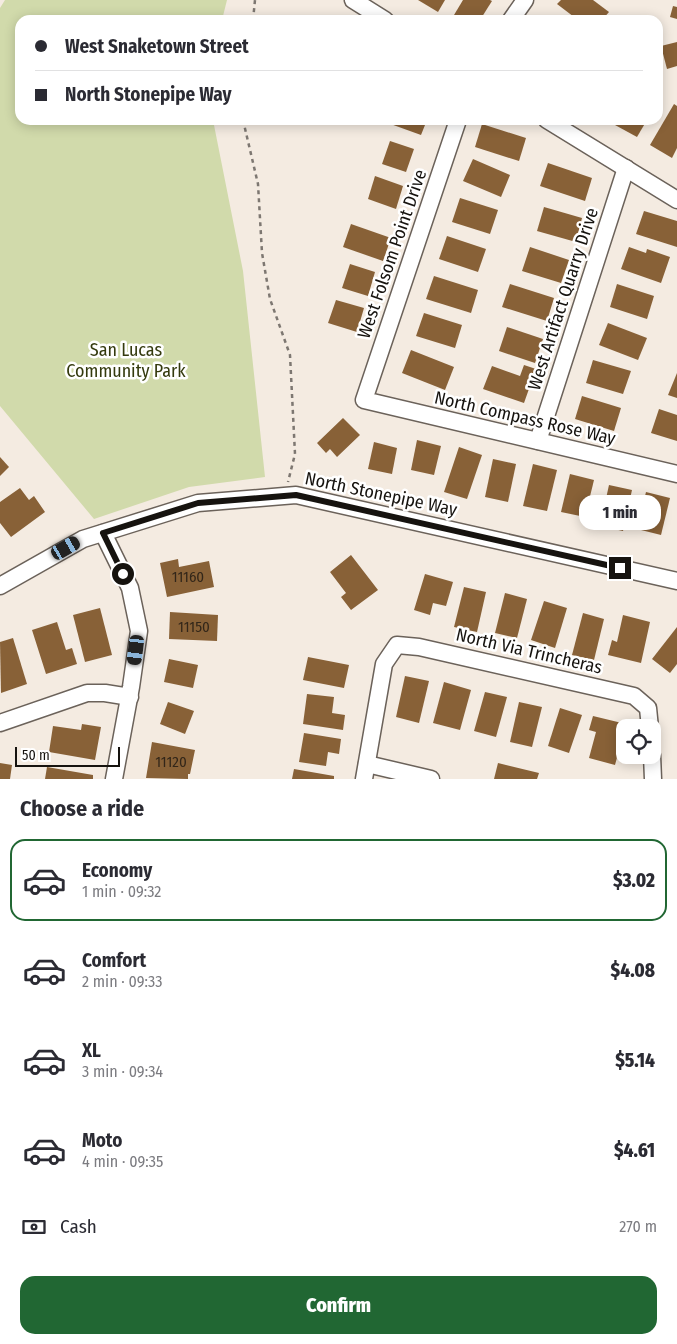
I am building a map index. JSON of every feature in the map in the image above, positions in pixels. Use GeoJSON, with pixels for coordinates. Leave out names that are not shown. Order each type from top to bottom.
{"type":"FeatureCollection","features":[{"type":"Feature","properties":{"kind":"street"},"geometry":{"type":"LineString","coordinates":[[353,0],[377,15]]}},
{"type":"Feature","properties":{"kind":"street"},"geometry":{"type":"LineString","coordinates":[[514,15],[525,0]]}},
{"type":"Feature","properties":{"kind":"street","name":"West Folsom Point Drive"},"geometry":{"type":"LineString","coordinates":[[364,400],[456,125]]}},
{"type":"Feature","properties":{"kind":"street"},"geometry":{"type":"LineString","coordinates":[[556,125],[677,200]]}},
{"type":"Feature","properties":{"kind":"street","name":"West Artifact Quarry Drive"},"geometry":{"type":"LineString","coordinates":[[538,441],[626,168]]}},
{"type":"Feature","properties":{"kind":"street","name":"North Compass Rose Way"},"geometry":{"type":"LineString","coordinates":[[364,400],[677,474]]}},
{"type":"Feature","properties":{"kind":"street","name":"North Stonepipe Way"},"geometry":{"type":"LineString","coordinates":[[0,586],[83,539],[198,503],[296,495],[677,582]]}},
{"type":"Feature","properties":{"kind":"street"},"geometry":{"type":"LineString","coordinates":[[103,533],[130,588],[138,631],[130,697],[114,779]]}},
{"type":"Feature","properties":{"kind":"street","name":"North Via Trincheras"},"geometry":{"type":"LineString","coordinates":[[366,771],[384,664],[396,645],[419,647],[634,696],[648,708],[649,719]]}},
{"type":"Feature","properties":{"kind":"street"},"geometry":{"type":"LineString","coordinates":[[0,723],[88,693],[105,693],[130,697]]}},
{"type":"Feature","properties":{"kind":"street"},"geometry":{"type":"LineString","coordinates":[[653,764],[654,779]]}},
{"type":"Feature","properties":{"kind":"street"},"geometry":{"type":"LineString","coordinates":[[366,771],[431,779]]}},
{"type":"Feature","properties":{"kind":"path"},"geometry":{"type":"LineString","coordinates":[[254,15],[255,0]]}},
{"type":"Feature","properties":{"kind":"path"},"geometry":{"type":"LineString","coordinates":[[244,125],[258,184],[262,253],[270,299],[290,355],[294,454],[285,496]]}},
{"type":"Feature","properties":{"kind":"green space","name":"San Lucas Community Park"},"geometry":{"type":"Polygon","coordinates":[[[5,0],[227,0],[223,15],[15,15],[15,125],[214,125],[243,271],[265,477],[189,487],[94,519],[0,406],[0,8],[5,0]]]}},
{"type":"Feature","properties":{"kind":"building"},"geometry":{"type":"Polygon","coordinates":[[[418,0],[445,0],[438,12],[418,0]]]}},
{"type":"Feature","properties":{"kind":"building"},"geometry":{"type":"Polygon","coordinates":[[[463,0],[492,1],[483,15],[454,15],[463,0]]]}},
{"type":"Feature","properties":{"kind":"building"},"geometry":{"type":"Polygon","coordinates":[[[561,0],[593,0],[609,12],[606,15],[571,15],[557,4],[561,0]]]}},
{"type":"Feature","properties":{"kind":"building"},"geometry":{"type":"Polygon","coordinates":[[[673,6],[677,7],[677,19],[670,17],[673,6]]]}},
{"type":"Feature","properties":{"kind":"building"},"geometry":{"type":"Polygon","coordinates":[[[677,42],[677,66],[667,69],[663,46],[677,42]]]}},
{"type":"Feature","properties":{"kind":"building"},"geometry":{"type":"Polygon","coordinates":[[[674,104],[677,106],[677,148],[672,158],[650,145],[674,104]]]}},
{"type":"Feature","properties":{"kind":"building"},"geometry":{"type":"Polygon","coordinates":[[[393,125],[425,125],[421,135],[393,125]]]}},
{"type":"Feature","properties":{"kind":"building"},"geometry":{"type":"Polygon","coordinates":[[[482,125],[526,138],[519,161],[475,147],[482,125]]]}},
{"type":"Feature","properties":{"kind":"building"},"geometry":{"type":"Polygon","coordinates":[[[615,125],[644,125],[637,137],[615,125]]]}},
{"type":"Feature","properties":{"kind":"building"},"geometry":{"type":"Polygon","coordinates":[[[390,141],[414,149],[406,172],[382,164],[390,141]]]}},
{"type":"Feature","properties":{"kind":"building"},"geometry":{"type":"Polygon","coordinates":[[[473,159],[510,175],[501,197],[463,181],[473,159]]]}},
{"type":"Feature","properties":{"kind":"building"},"geometry":{"type":"Polygon","coordinates":[[[548,163],[592,178],[585,201],[540,186],[548,163]]]}},
{"type":"Feature","properties":{"kind":"building"},"geometry":{"type":"Polygon","coordinates":[[[375,176],[403,186],[396,209],[368,199],[375,176]]]}},
{"type":"Feature","properties":{"kind":"building"},"geometry":{"type":"Polygon","coordinates":[[[460,198],[498,210],[490,234],[452,222],[460,198]]]}},
{"type":"Feature","properties":{"kind":"building"},"geometry":{"type":"Polygon","coordinates":[[[544,207],[582,218],[576,242],[537,231],[544,207]]]}},
{"type":"Feature","properties":{"kind":"building"},"geometry":{"type":"Polygon","coordinates":[[[644,211],[677,221],[677,247],[636,234],[644,211]]]}},
{"type":"Feature","properties":{"kind":"building"},"geometry":{"type":"Polygon","coordinates":[[[351,224],[391,238],[383,261],[343,247],[351,224]]]}},
{"type":"Feature","properties":{"kind":"building"},"geometry":{"type":"Polygon","coordinates":[[[447,236],[486,249],[478,272],[439,259],[447,236]]]}},
{"type":"Feature","properties":{"kind":"building"},"geometry":{"type":"Polygon","coordinates":[[[530,247],[569,260],[561,283],[522,271],[530,247]]]}},
{"type":"Feature","properties":{"kind":"building"},"geometry":{"type":"Polygon","coordinates":[[[629,247],[646,253],[647,249],[670,257],[661,283],[621,269],[629,247]]]}},
{"type":"Feature","properties":{"kind":"building"},"geometry":{"type":"Polygon","coordinates":[[[350,264],[375,272],[368,296],[342,288],[350,264]]]}},
{"type":"Feature","properties":{"kind":"building"},"geometry":{"type":"Polygon","coordinates":[[[434,276],[478,290],[471,313],[426,299],[434,276]]]}},
{"type":"Feature","properties":{"kind":"building"},"geometry":{"type":"Polygon","coordinates":[[[510,284],[554,298],[547,321],[502,307],[510,284]]]}},
{"type":"Feature","properties":{"kind":"building"},"geometry":{"type":"Polygon","coordinates":[[[617,284],[654,296],[647,319],[610,307],[617,284]]]}},
{"type":"Feature","properties":{"kind":"building"},"geometry":{"type":"Polygon","coordinates":[[[336,300],[364,308],[357,332],[328,323],[336,300]]]}},
{"type":"Feature","properties":{"kind":"building"},"geometry":{"type":"Polygon","coordinates":[[[424,313],[462,325],[455,348],[416,336],[424,313]]]}},
{"type":"Feature","properties":{"kind":"building"},"geometry":{"type":"Polygon","coordinates":[[[608,323],[647,338],[638,360],[599,345],[608,323]]]}},
{"type":"Feature","properties":{"kind":"building"},"geometry":{"type":"Polygon","coordinates":[[[507,327],[543,339],[535,363],[499,351],[507,327]]]}},
{"type":"Feature","properties":{"kind":"building"},"geometry":{"type":"Polygon","coordinates":[[[411,350],[454,367],[445,390],[402,373],[411,350]]]}},
{"type":"Feature","properties":{"kind":"building"},"geometry":{"type":"Polygon","coordinates":[[[593,360],[631,371],[623,394],[586,383],[593,360]]]}},
{"type":"Feature","properties":{"kind":"building"},"geometry":{"type":"Polygon","coordinates":[[[524,365],[536,369],[524,403],[483,389],[492,366],[520,376],[524,365]]]}},
{"type":"Feature","properties":{"kind":"building"},"geometry":{"type":"Polygon","coordinates":[[[677,373],[677,398],[668,395],[677,373]]]}},
{"type":"Feature","properties":{"kind":"building"},"geometry":{"type":"Polygon","coordinates":[[[582,396],[621,408],[614,431],[575,419],[582,396]]]}},
{"type":"Feature","properties":{"kind":"building"},"geometry":{"type":"Polygon","coordinates":[[[659,409],[677,415],[677,441],[651,433],[659,409]]]}},
{"type":"Feature","properties":{"kind":"building"},"geometry":{"type":"Polygon","coordinates":[[[343,418],[360,435],[337,457],[330,449],[326,453],[317,443],[343,418]]]}},
{"type":"Feature","properties":{"kind":"building"},"geometry":{"type":"Polygon","coordinates":[[[417,440],[441,446],[434,475],[411,470],[417,440]]]}},
{"type":"Feature","properties":{"kind":"building"},"geometry":{"type":"Polygon","coordinates":[[[374,442],[397,448],[392,474],[368,469],[374,442]]]}},
{"type":"Feature","properties":{"kind":"building"},"geometry":{"type":"Polygon","coordinates":[[[459,447],[482,455],[467,499],[444,492],[459,447]]]}},
{"type":"Feature","properties":{"kind":"building"},"geometry":{"type":"Polygon","coordinates":[[[0,457],[9,467],[0,476],[0,457]]]}},
{"type":"Feature","properties":{"kind":"building"},"geometry":{"type":"Polygon","coordinates":[[[493,459],[516,464],[508,502],[485,497],[493,459]]]}},
{"type":"Feature","properties":{"kind":"building"},"geometry":{"type":"Polygon","coordinates":[[[533,464],[557,470],[547,511],[523,506],[533,464]]]}},
{"type":"Feature","properties":{"kind":"building"},"geometry":{"type":"Polygon","coordinates":[[[570,474],[594,480],[585,517],[561,512],[570,474]]]}},
{"type":"Feature","properties":{"kind":"building"},"geometry":{"type":"Polygon","coordinates":[[[609,485],[632,490],[623,531],[600,526],[609,485]]]}},
{"type":"Feature","properties":{"kind":"building"},"geometry":{"type":"Polygon","coordinates":[[[20,488],[29,500],[34,496],[45,512],[11,537],[0,523],[0,502],[20,488]]]}},
{"type":"Feature","properties":{"kind":"building"},"geometry":{"type":"Polygon","coordinates":[[[646,492],[670,498],[661,535],[637,529],[646,492]]]}},
{"type":"Feature","properties":{"kind":"building"},"geometry":{"type":"Polygon","coordinates":[[[351,555],[378,590],[351,610],[341,597],[346,593],[330,572],[351,555]]]}},
{"type":"Feature","properties":{"kind":"building"},"geometry":{"type":"Polygon","coordinates":[[[178,559],[179,567],[209,561],[214,587],[167,597],[160,563],[178,559]]]}},
{"type":"Feature","properties":{"kind":"building"},"geometry":{"type":"Polygon","coordinates":[[[425,574],[453,582],[446,606],[433,603],[430,615],[414,610],[425,574]]]}},
{"type":"Feature","properties":{"kind":"building"},"geometry":{"type":"Polygon","coordinates":[[[464,587],[486,592],[477,632],[454,627],[464,587]]]}},
{"type":"Feature","properties":{"kind":"building"},"geometry":{"type":"Polygon","coordinates":[[[505,593],[527,599],[517,638],[495,633],[505,593]]]}},
{"type":"Feature","properties":{"kind":"building"},"geometry":{"type":"Polygon","coordinates":[[[544,601],[567,608],[555,648],[531,640],[544,601]]]}},
{"type":"Feature","properties":{"kind":"building"},"geometry":{"type":"Polygon","coordinates":[[[100,608],[112,655],[85,662],[73,615],[100,608]]]}},
{"type":"Feature","properties":{"kind":"building"},"geometry":{"type":"Polygon","coordinates":[[[170,612],[218,615],[217,641],[169,639],[170,612]]]}},
{"type":"Feature","properties":{"kind":"building"},"geometry":{"type":"Polygon","coordinates":[[[583,613],[604,619],[594,660],[572,655],[583,613]]]}},
{"type":"Feature","properties":{"kind":"building"},"geometry":{"type":"Polygon","coordinates":[[[623,615],[650,622],[641,663],[608,655],[612,640],[617,642],[623,615]]]}},
{"type":"Feature","properties":{"kind":"building"},"geometry":{"type":"Polygon","coordinates":[[[57,622],[66,650],[72,648],[77,664],[46,674],[32,630],[57,622]]]}},
{"type":"Feature","properties":{"kind":"building"},"geometry":{"type":"Polygon","coordinates":[[[677,627],[677,664],[670,673],[652,659],[677,627]]]}},
{"type":"Feature","properties":{"kind":"building"},"geometry":{"type":"Polygon","coordinates":[[[13,638],[27,684],[1,693],[0,642],[13,638]]]}},
{"type":"Feature","properties":{"kind":"building"},"geometry":{"type":"Polygon","coordinates":[[[308,657],[349,665],[344,688],[303,680],[308,657]]]}},
{"type":"Feature","properties":{"kind":"building"},"geometry":{"type":"Polygon","coordinates":[[[169,659],[198,665],[193,688],[164,682],[169,659]]]}},
{"type":"Feature","properties":{"kind":"building"},"geometry":{"type":"Polygon","coordinates":[[[405,676],[429,681],[419,723],[396,717],[405,676]]]}},
{"type":"Feature","properties":{"kind":"building"},"geometry":{"type":"Polygon","coordinates":[[[444,682],[471,690],[460,730],[433,723],[444,682]]]}},
{"type":"Feature","properties":{"kind":"building"},"geometry":{"type":"Polygon","coordinates":[[[485,692],[507,697],[496,737],[474,731],[485,692]]]}},
{"type":"Feature","properties":{"kind":"building"},"geometry":{"type":"Polygon","coordinates":[[[307,694],[334,697],[332,713],[345,715],[343,730],[303,724],[307,694]]]}},
{"type":"Feature","properties":{"kind":"building"},"geometry":{"type":"Polygon","coordinates":[[[168,702],[194,711],[185,734],[160,724],[168,702]]]}},
{"type":"Feature","properties":{"kind":"building"},"geometry":{"type":"Polygon","coordinates":[[[519,702],[542,707],[532,747],[510,742],[519,702]]]}},
{"type":"Feature","properties":{"kind":"building"},"geometry":{"type":"Polygon","coordinates":[[[560,708],[582,715],[569,753],[548,746],[560,708]]]}},
{"type":"Feature","properties":{"kind":"building"},"geometry":{"type":"Polygon","coordinates":[[[593,716],[616,722],[615,765],[589,758],[596,732],[589,730],[593,716]]]}},
{"type":"Feature","properties":{"kind":"building"},"geometry":{"type":"Polygon","coordinates":[[[82,724],[101,727],[95,760],[49,752],[53,726],[81,730],[82,724]]]}},
{"type":"Feature","properties":{"kind":"building"},"geometry":{"type":"Polygon","coordinates":[[[304,733],[341,739],[339,754],[328,752],[326,766],[299,762],[304,733]]]}},
{"type":"Feature","properties":{"kind":"building"},"geometry":{"type":"Polygon","coordinates":[[[152,742],[195,750],[188,779],[146,778],[152,742]]]}},
{"type":"Feature","properties":{"kind":"building"},"geometry":{"type":"Polygon","coordinates":[[[0,763],[12,765],[10,779],[0,779],[0,763]]]}},
{"type":"Feature","properties":{"kind":"building"},"geometry":{"type":"Polygon","coordinates":[[[498,763],[539,773],[537,779],[494,779],[498,763]]]}},
{"type":"Feature","properties":{"kind":"building"},"geometry":{"type":"Polygon","coordinates":[[[47,767],[93,775],[93,779],[45,779],[47,767]]]}},
{"type":"Feature","properties":{"kind":"building"},"geometry":{"type":"Polygon","coordinates":[[[294,769],[334,776],[334,779],[292,779],[294,769]]]}},
{"type":"Feature","properties":{"kind":"route"},"geometry":{"type":"LineString","coordinates":[[123,574],[103,533],[198,503],[296,495],[620,568]]}}]}
